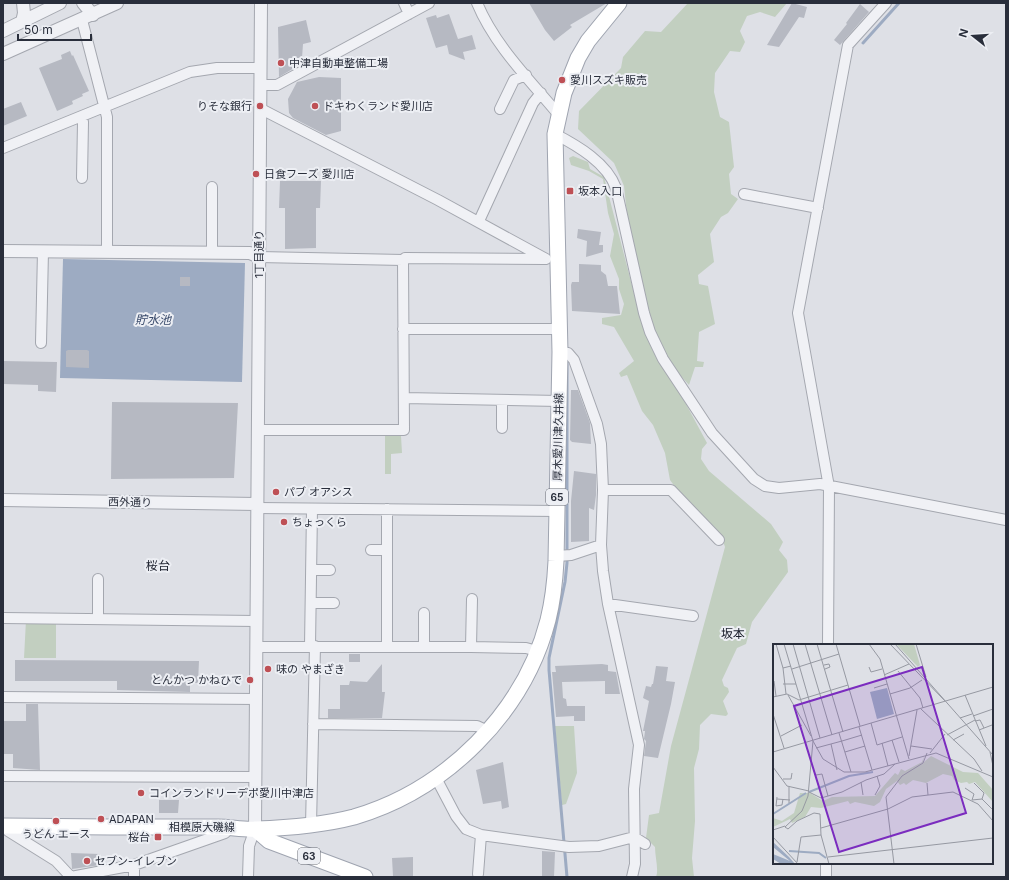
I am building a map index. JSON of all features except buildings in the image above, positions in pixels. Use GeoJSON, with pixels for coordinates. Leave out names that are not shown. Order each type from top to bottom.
{"type":"FeatureCollection","features":[{"type":"Feature","properties":{"kind":"main road","name":"厚木愛川津久井線"},"geometry":{"type":"LineString","coordinates":[[255,829],[311,825],[354,816],[386,806],[436,778],[472,748],[488,731],[515,696],[537,651],[547,621],[563,556],[557,511],[560,352],[552,259],[555,134],[558,114],[570,75],[578,58],[588,42],[619,3]]}},
{"type":"Feature","properties":{"kind":"main road","name":"相模原大磯線"},"geometry":{"type":"LineString","coordinates":[[4,826],[232,827],[255,829]]}},
{"type":"Feature","properties":{"kind":"main road","name":"63"},"geometry":{"type":"LineString","coordinates":[[255,829],[269,841],[365,877]]}},
{"type":"Feature","properties":{"kind":"street"},"geometry":{"type":"LineString","coordinates":[[22,22],[24,13],[23,3]]}},
{"type":"Feature","properties":{"kind":"street"},"geometry":{"type":"LineString","coordinates":[[3,30],[60,3]]}},
{"type":"Feature","properties":{"kind":"street"},"geometry":{"type":"LineString","coordinates":[[83,3],[88,17],[107,117],[107,252]]}},
{"type":"Feature","properties":{"kind":"street"},"geometry":{"type":"LineString","coordinates":[[3,54],[117,3]]}},
{"type":"Feature","properties":{"kind":"street","name":"1丁目通り"},"geometry":{"type":"LineString","coordinates":[[255,829],[261,3]]}},
{"type":"Feature","properties":{"kind":"street"},"geometry":{"type":"LineString","coordinates":[[404,3],[409,14]]}},
{"type":"Feature","properties":{"kind":"street"},"geometry":{"type":"LineString","coordinates":[[261,85],[277,85],[429,3]]}},
{"type":"Feature","properties":{"kind":"street"},"geometry":{"type":"LineString","coordinates":[[477,3],[490,31],[558,114]]}},
{"type":"Feature","properties":{"kind":"street"},"geometry":{"type":"LineString","coordinates":[[828,644],[829,487],[798,313],[848,45],[886,3]]}},
{"type":"Feature","properties":{"kind":"street"},"geometry":{"type":"LineString","coordinates":[[3,148],[190,72],[217,68],[261,68]]}},
{"type":"Feature","properties":{"kind":"street"},"geometry":{"type":"LineString","coordinates":[[500,109],[514,80],[526,76]]}},
{"type":"Feature","properties":{"kind":"street"},"geometry":{"type":"LineString","coordinates":[[479,221],[533,103],[541,94]]}},
{"type":"Feature","properties":{"kind":"street"},"geometry":{"type":"LineString","coordinates":[[261,109],[552,259]]}},
{"type":"Feature","properties":{"kind":"street"},"geometry":{"type":"LineString","coordinates":[[81,117],[83,122],[78,165],[82,178]]}},
{"type":"Feature","properties":{"kind":"street"},"geometry":{"type":"LineString","coordinates":[[555,134],[568,140],[612,176],[644,313],[650,332],[663,359],[712,433],[754,479],[765,486],[779,488],[820,484],[829,487],[1006,520]]}},
{"type":"Feature","properties":{"kind":"street"},"geometry":{"type":"LineString","coordinates":[[212,187],[208,209],[212,252]]}},
{"type":"Feature","properties":{"kind":"street"},"geometry":{"type":"LineString","coordinates":[[744,194],[818,208]]}},
{"type":"Feature","properties":{"kind":"street"},"geometry":{"type":"LineString","coordinates":[[3,251],[212,252],[250,253],[259,257],[403,260],[405,258],[552,259]]}},
{"type":"Feature","properties":{"kind":"street"},"geometry":{"type":"LineString","coordinates":[[41,343],[38,327],[45,292],[43,251]]}},
{"type":"Feature","properties":{"kind":"street"},"geometry":{"type":"LineString","coordinates":[[258,430],[404,430],[403,260]]}},
{"type":"Feature","properties":{"kind":"street"},"geometry":{"type":"LineString","coordinates":[[403,329],[558,329]]}},
{"type":"Feature","properties":{"kind":"street"},"geometry":{"type":"LineString","coordinates":[[560,352],[568,353],[574,360],[597,424],[601,444],[603,490],[601,545],[608,604],[639,745],[634,789],[635,864],[632,877]]}},
{"type":"Feature","properties":{"kind":"street"},"geometry":{"type":"LineString","coordinates":[[404,398],[559,401]]}},
{"type":"Feature","properties":{"kind":"street"},"geometry":{"type":"LineString","coordinates":[[502,400],[502,428]]}},
{"type":"Feature","properties":{"kind":"street"},"geometry":{"type":"LineString","coordinates":[[603,490],[671,490],[718,540]]}},
{"type":"Feature","properties":{"kind":"street","name":"西外通り"},"geometry":{"type":"LineString","coordinates":[[3,500],[257,506]]}},
{"type":"Feature","properties":{"kind":"street"},"geometry":{"type":"LineString","coordinates":[[257,506],[312,509],[557,511]]}},
{"type":"Feature","properties":{"kind":"street"},"geometry":{"type":"LineString","coordinates":[[311,825],[313,724],[311,603],[312,509]]}},
{"type":"Feature","properties":{"kind":"street"},"geometry":{"type":"LineString","coordinates":[[387,647],[388,509]]}},
{"type":"Feature","properties":{"kind":"street"},"geometry":{"type":"LineString","coordinates":[[563,556],[601,545]]}},
{"type":"Feature","properties":{"kind":"street"},"geometry":{"type":"LineString","coordinates":[[371,550],[387,550]]}},
{"type":"Feature","properties":{"kind":"street"},"geometry":{"type":"LineString","coordinates":[[311,570],[330,570]]}},
{"type":"Feature","properties":{"kind":"street"},"geometry":{"type":"LineString","coordinates":[[98,579],[98,619]]}},
{"type":"Feature","properties":{"kind":"street"},"geometry":{"type":"LineString","coordinates":[[471,647],[472,598]]}},
{"type":"Feature","properties":{"kind":"street"},"geometry":{"type":"LineString","coordinates":[[311,603],[334,603]]}},
{"type":"Feature","properties":{"kind":"street"},"geometry":{"type":"LineString","coordinates":[[608,604],[694,616]]}},
{"type":"Feature","properties":{"kind":"street"},"geometry":{"type":"LineString","coordinates":[[424,613],[424,647]]}},
{"type":"Feature","properties":{"kind":"street"},"geometry":{"type":"LineString","coordinates":[[3,618],[256,620]]}},
{"type":"Feature","properties":{"kind":"street"},"geometry":{"type":"LineString","coordinates":[[256,647],[471,647],[526,648],[537,651]]}},
{"type":"Feature","properties":{"kind":"street"},"geometry":{"type":"LineString","coordinates":[[3,697],[256,699]]}},
{"type":"Feature","properties":{"kind":"street"},"geometry":{"type":"LineString","coordinates":[[313,724],[477,726],[488,731]]}},
{"type":"Feature","properties":{"kind":"street"},"geometry":{"type":"LineString","coordinates":[[3,776],[255,777]]}},
{"type":"Feature","properties":{"kind":"street"},"geometry":{"type":"LineString","coordinates":[[436,778],[456,816],[466,829],[481,835],[565,846],[599,846],[634,837],[645,844]]}},
{"type":"Feature","properties":{"kind":"street"},"geometry":{"type":"LineString","coordinates":[[4,826],[8,831],[56,861],[71,877],[134,864],[225,833],[232,827]]}},
{"type":"Feature","properties":{"kind":"street"},"geometry":{"type":"LineString","coordinates":[[248,877],[249,846],[255,829]]}},
{"type":"Feature","properties":{"kind":"street"},"geometry":{"type":"LineString","coordinates":[[478,874],[475,859],[481,835]]}},
{"type":"Feature","properties":{"kind":"street"},"geometry":{"type":"LineString","coordinates":[[134,864],[134,877]]}},
{"type":"Feature","properties":{"kind":"street"},"geometry":{"type":"LineString","coordinates":[[826,864],[826,877]]}},
{"type":"Feature","properties":{"kind":"green space"},"geometry":{"type":"Polygon","coordinates":[[[688,3],[787,3],[775,17],[760,12],[747,16],[740,31],[745,42],[740,52],[730,51],[715,73],[714,92],[720,117],[729,122],[734,167],[729,174],[731,194],[738,199],[728,213],[721,217],[710,234],[714,262],[698,275],[699,284],[708,286],[715,324],[699,332],[697,361],[704,362],[703,367],[695,367],[689,385],[679,374],[672,378],[707,443],[702,449],[701,459],[709,471],[771,524],[783,542],[779,550],[787,560],[788,572],[752,622],[746,644],[737,648],[722,680],[724,686],[728,688],[729,692],[723,701],[728,714],[726,716],[711,714],[700,725],[699,749],[694,768],[695,821],[692,858],[694,877],[656,877],[657,867],[655,847],[646,838],[649,815],[659,813],[671,746],[725,547],[723,541],[693,505],[681,495],[670,480],[665,453],[653,425],[642,411],[627,375],[621,377],[619,373],[634,361],[614,327],[602,324],[602,318],[621,315],[624,304],[619,289],[619,279],[610,256],[614,234],[608,213],[603,179],[589,171],[571,165],[569,158],[573,156],[588,162],[590,169],[604,177],[636,301],[624,186],[614,163],[578,129],[579,111],[621,68],[623,57],[645,31],[661,32],[688,3]]]}},
{"type":"Feature","properties":{"kind":"green space"},"geometry":{"type":"Polygon","coordinates":[[[385,433],[398,433],[398,436],[401,436],[402,453],[391,454],[391,474],[385,474],[385,433]]]}},
{"type":"Feature","properties":{"kind":"green space"},"geometry":{"type":"Polygon","coordinates":[[[26,620],[56,621],[56,658],[24,658],[26,620]]]}},
{"type":"Feature","properties":{"kind":"green space"},"geometry":{"type":"Polygon","coordinates":[[[555,726],[574,726],[577,773],[566,804],[562,805],[555,726]]]}},
{"type":"Feature","properties":{"kind":"water","name":"貯水池"},"geometry":{"type":"Polygon","coordinates":[[[63,259],[245,263],[242,382],[60,378],[63,259]]]}},
{"type":"Feature","properties":{"kind":"waterway"},"geometry":{"type":"LineString","coordinates":[[863,43],[899,3]]}},
{"type":"Feature","properties":{"kind":"waterway"},"geometry":{"type":"LineString","coordinates":[[567,363],[567,563],[565,582],[549,658],[567,877]]}},
{"type":"Feature","properties":{"kind":"place","name":"中津自動車整備工場"},"geometry":{"type":"Point","coordinates":[281,63]}},
{"type":"Feature","properties":{"kind":"place","name":"愛川スズキ販売"},"geometry":{"type":"Point","coordinates":[562,80]}},
{"type":"Feature","properties":{"kind":"place","name":"りそな銀行"},"geometry":{"type":"Point","coordinates":[260,106]}},
{"type":"Feature","properties":{"kind":"place","name":"ドキわくランド愛川店"},"geometry":{"type":"Point","coordinates":[315,106]}},
{"type":"Feature","properties":{"kind":"place","name":"日食フーズ 愛川店"},"geometry":{"type":"Point","coordinates":[256,174]}},
{"type":"Feature","properties":{"kind":"place","name":"坂本入口"},"geometry":{"type":"Point","coordinates":[570,191]}},
{"type":"Feature","properties":{"kind":"place","name":"パブ オアシス"},"geometry":{"type":"Point","coordinates":[276,492]}},
{"type":"Feature","properties":{"kind":"place","name":"ちょっくら"},"geometry":{"type":"Point","coordinates":[284,522]}},
{"type":"Feature","properties":{"kind":"place","name":"味の やまざき"},"geometry":{"type":"Point","coordinates":[268,669]}},
{"type":"Feature","properties":{"kind":"place","name":"とんかつ かねひで"},"geometry":{"type":"Point","coordinates":[250,680]}},
{"type":"Feature","properties":{"kind":"place","name":"コインランドリーデポ愛川中津店"},"geometry":{"type":"Point","coordinates":[141,793]}},
{"type":"Feature","properties":{"kind":"place","name":"ADAPAN"},"geometry":{"type":"Point","coordinates":[101,819]}},
{"type":"Feature","properties":{"kind":"place","name":"うどん エース"},"geometry":{"type":"Point","coordinates":[56,821]}},
{"type":"Feature","properties":{"kind":"place","name":"桜台"},"geometry":{"type":"Point","coordinates":[158,837]}},
{"type":"Feature","properties":{"kind":"place","name":"セブン-イレブン"},"geometry":{"type":"Point","coordinates":[87,861]}},
{"type":"Feature","properties":{"kind":"district","name":"桜台"},"geometry":{"type":"Point","coordinates":[158,566]}},
{"type":"Feature","properties":{"kind":"district","name":"坂本"},"geometry":{"type":"Point","coordinates":[733,634]}}]}
